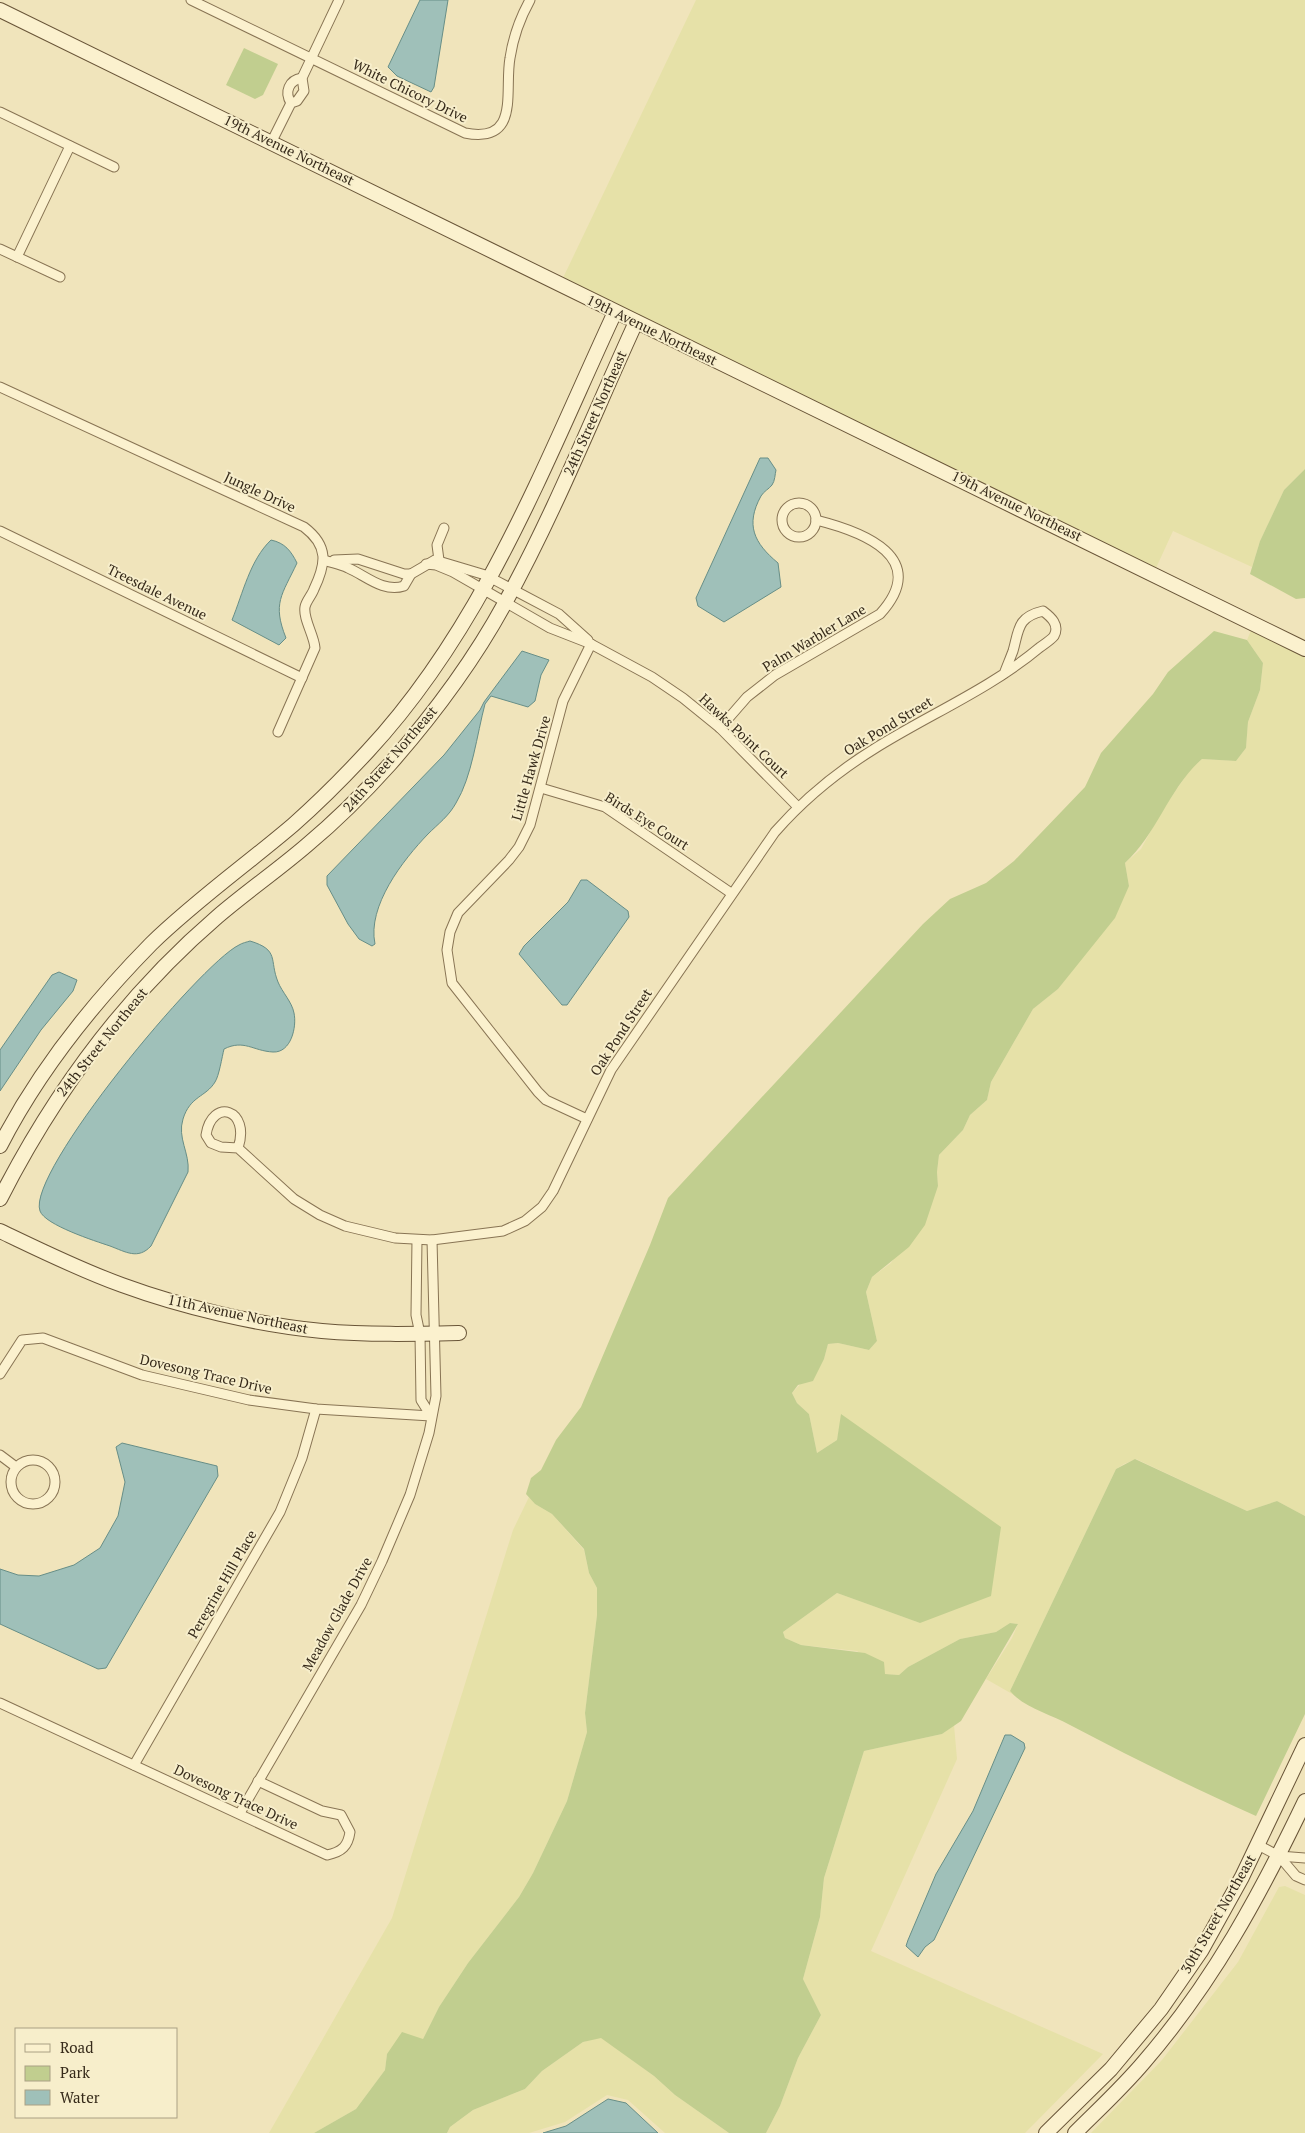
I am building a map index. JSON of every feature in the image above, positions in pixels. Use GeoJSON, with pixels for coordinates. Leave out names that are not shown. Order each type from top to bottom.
{"type":"FeatureCollection","features":[{"type":"Feature","properties":{"kind":"street","name":"White Chicory Drive"},"geometry":{"type":"LineString","coordinates":[[191,0],[465,133],[484,134],[500,126],[506,117],[509,106],[509,59],[522,14],[530,0]]}},
{"type":"Feature","properties":{"kind":"street"},"geometry":{"type":"LineString","coordinates":[[290,104],[287,97],[288,90],[292,83],[302,78],[339,0]]}},
{"type":"Feature","properties":{"kind":"street","name":"19th Avenue Northeast"},"geometry":{"type":"LineString","coordinates":[[0,10],[272,141],[615,312],[1136,564],[1305,649]]}},
{"type":"Feature","properties":{"kind":"street"},"geometry":{"type":"LineString","coordinates":[[272,141],[290,104],[297,100],[304,91],[302,78]]}},
{"type":"Feature","properties":{"kind":"street"},"geometry":{"type":"LineString","coordinates":[[0,112],[114,167]]}},
{"type":"Feature","properties":{"kind":"street"},"geometry":{"type":"LineString","coordinates":[[17,256],[70,146]]}},
{"type":"Feature","properties":{"kind":"street"},"geometry":{"type":"LineString","coordinates":[[0,249],[60,277]]}},
{"type":"Feature","properties":{"kind":"street","name":"24th Street Northeast"},"geometry":{"type":"LineString","coordinates":[[0,1146],[30,1094],[108,990],[152,943],[205,896],[294,824],[331,790],[402,712],[446,653],[484,592],[615,312]]}},
{"type":"Feature","properties":{"kind":"street","name":"24th Street Northeast"},"geometry":{"type":"LineString","coordinates":[[0,1200],[22,1156],[52,1104],[80,1064],[127,1007],[170,961],[217,917],[308,845],[347,810],[417,732],[476,651],[505,603],[546,522],[636,322]]}},
{"type":"Feature","properties":{"kind":"street","name":"Jungle Drive"},"geometry":{"type":"LineString","coordinates":[[0,388],[304,527],[315,537],[324,560]]}},
{"type":"Feature","properties":{"kind":"street"},"geometry":{"type":"LineString","coordinates":[[798,503],[808,506],[816,520],[816,526],[809,535],[797,538],[786,533],[781,522],[784,511],[798,503]]}},
{"type":"Feature","properties":{"kind":"street","name":"Palm Warbler Lane"},"geometry":{"type":"LineString","coordinates":[[720,728],[747,697],[775,675],[880,614],[892,601],[898,588],[899,574],[892,557],[880,544],[847,528],[816,520]]}},
{"type":"Feature","properties":{"kind":"street"},"geometry":{"type":"LineString","coordinates":[[324,560],[346,567],[368,580],[390,587],[404,586],[411,574],[426,564],[439,560],[437,545],[444,528]]}},
{"type":"Feature","properties":{"kind":"street","name":"Treesdale Avenue"},"geometry":{"type":"LineString","coordinates":[[0,532],[302,678]]}},
{"type":"Feature","properties":{"kind":"street"},"geometry":{"type":"LineString","coordinates":[[324,560],[358,559],[404,574],[411,574]]}},
{"type":"Feature","properties":{"kind":"street"},"geometry":{"type":"LineString","coordinates":[[278,732],[315,648],[314,635],[306,619],[305,607],[315,588],[324,560]]}},
{"type":"Feature","properties":{"kind":"street","name":"Hawks Point Court"},"geometry":{"type":"LineString","coordinates":[[439,560],[491,577],[559,614],[591,644]]}},
{"type":"Feature","properties":{"kind":"street","name":"Hawks Point Court"},"geometry":{"type":"LineString","coordinates":[[426,564],[436,565],[453,572],[484,592],[553,630],[591,644],[652,677],[683,698],[720,728],[798,807]]}},
{"type":"Feature","properties":{"kind":"street","name":"Oak Pond Street"},"geometry":{"type":"LineString","coordinates":[[238,1148],[294,1199],[320,1215],[377,1235],[432,1240],[503,1231],[525,1221],[542,1207],[553,1191],[611,1070],[731,893],[775,832],[798,807],[835,776],[874,749],[1004,674],[1054,636],[1056,626],[1052,617],[1043,611],[1036,612],[1030,614],[1022,623],[1016,633],[1013,650],[1004,674]]}},
{"type":"Feature","properties":{"kind":"street","name":"Little Hawk Drive"},"geometry":{"type":"LineString","coordinates":[[587,1119],[546,1100],[538,1092],[463,1000],[452,983],[447,950],[450,932],[458,913],[519,847],[530,825],[563,701],[591,644]]}},
{"type":"Feature","properties":{"kind":"street","name":"Birds Eye Court"},"geometry":{"type":"LineString","coordinates":[[541,788],[605,807],[731,893]]}},
{"type":"Feature","properties":{"kind":"street"},"geometry":{"type":"LineString","coordinates":[[227,1113],[236,1116],[241,1124],[243,1134],[238,1148],[222,1147],[211,1143],[206,1135],[208,1121],[215,1114],[227,1113]]}},
{"type":"Feature","properties":{"kind":"street","name":"11th Avenue Northeast"},"geometry":{"type":"LineString","coordinates":[[0,1231],[122,1285],[186,1305],[320,1331],[376,1334],[459,1333]]}},
{"type":"Feature","properties":{"kind":"street"},"geometry":{"type":"LineString","coordinates":[[417,1240],[416,1315],[420,1334],[421,1400],[431,1416]]}},
{"type":"Feature","properties":{"kind":"street","name":"Meadow Glade Drive"},"geometry":{"type":"LineString","coordinates":[[240,1813],[361,1605],[410,1495],[429,1433],[436,1396],[432,1240]]}},
{"type":"Feature","properties":{"kind":"street","name":"Dovesong Trace Drive"},"geometry":{"type":"LineString","coordinates":[[0,1374],[22,1340],[43,1338],[142,1375],[248,1400],[316,1409],[431,1416]]}},
{"type":"Feature","properties":{"kind":"street","name":"Peregrine Hill Place"},"geometry":{"type":"LineString","coordinates":[[134,1765],[280,1512],[302,1458],[316,1409]]}},
{"type":"Feature","properties":{"kind":"street"},"geometry":{"type":"LineString","coordinates":[[0,1456],[16,1467]]}},
{"type":"Feature","properties":{"kind":"street"},"geometry":{"type":"LineString","coordinates":[[36,1460],[49,1467],[55,1480],[52,1494],[47,1500],[33,1504],[19,1500],[11,1488],[12,1473],[16,1467],[22,1462],[36,1460]]}},
{"type":"Feature","properties":{"kind":"street","name":"Dovesong Trace Drive"},"geometry":{"type":"LineString","coordinates":[[0,1703],[327,1855],[344,1848],[348,1842],[350,1832],[341,1816],[322,1811],[258,1781]]}},
{"type":"Feature","properties":{"kind":"street","name":"30th Street Northeast"},"geometry":{"type":"LineString","coordinates":[[1046,2133],[1111,2070],[1161,2009],[1201,1951],[1258,1844],[1305,1745]]}},
{"type":"Feature","properties":{"kind":"street","name":"30th Street Northeast"},"geometry":{"type":"LineString","coordinates":[[1075,2133],[1144,2063],[1221,1960],[1279,1856],[1305,1800]]}},
{"type":"Feature","properties":{"kind":"street"},"geometry":{"type":"LineString","coordinates":[[1258,1844],[1279,1856],[1296,1876],[1305,1880]]}},
{"type":"Feature","properties":{"kind":"street"},"geometry":{"type":"LineString","coordinates":[[1279,1856],[1305,1858]]}},
{"type":"Feature","properties":{"kind":"shaded area"},"geometry":{"type":"Polygon","coordinates":[[[696,0],[1305,0],[1305,469],[1284,490],[1260,541],[1252,567],[1173,531],[1156,568],[562,280],[696,0]]]}},
{"type":"Feature","properties":{"kind":"shaded area"},"geometry":{"type":"Polygon","coordinates":[[[1252,628],[1305,655],[1305,1516],[1277,1501],[1247,1511],[1136,1459],[1124,1464],[1116,1469],[1010,1691],[1014,1695],[986,1679],[1012,1638],[1018,1624],[1010,1623],[996,1632],[960,1639],[908,1667],[899,1675],[885,1674],[857,1651],[801,1645],[785,1638],[783,1632],[837,1593],[920,1623],[842,1414],[837,1440],[817,1453],[809,1414],[797,1403],[792,1393],[824,1359],[828,1344],[838,1343],[869,1350],[877,1341],[866,1292],[872,1277],[891,1263],[938,1186],[939,1155],[963,1130],[970,1115],[987,1100],[991,1082],[1033,1009],[1058,989],[1081,959],[1129,886],[1125,863],[1141,849],[1161,812],[1190,770],[1202,759],[1236,761],[1246,748],[1248,722],[1260,690],[1263,663],[1247,640],[1252,628]]]}},
{"type":"Feature","properties":{"kind":"shaded area"},"geometry":{"type":"Polygon","coordinates":[[[529,1497],[535,1504],[552,1514],[584,1550],[589,1573],[597,1588],[597,1615],[585,1713],[587,1732],[567,1801],[533,1873],[519,1897],[468,1963],[439,2007],[423,2039],[387,2054],[385,2070],[356,2109],[314,2133],[269,2133],[392,1918],[513,1530],[529,1497]]]}},
{"type":"Feature","properties":{"kind":"shaded area"},"geometry":{"type":"Polygon","coordinates":[[[954,1725],[957,1759],[871,1951],[1103,2054],[1025,2133],[766,2133],[780,2106],[798,2058],[821,2015],[803,1979],[820,1917],[824,1878],[864,1751],[942,1734],[954,1725]]]}},
{"type":"Feature","properties":{"kind":"shaded area"},"geometry":{"type":"Polygon","coordinates":[[[1285,1886],[1305,1895],[1305,2133],[1091,2133],[1162,2060],[1238,1962],[1279,1887],[1285,1886]]]}},
{"type":"Feature","properties":{"kind":"shaded area"},"geometry":{"type":"Polygon","coordinates":[[[601,2037],[654,2076],[675,2095],[729,2133],[665,2133],[628,2100],[607,2095],[565,2122],[529,2133],[447,2133],[450,2127],[473,2110],[525,2089],[542,2071],[583,2042],[601,2037]]]}},
{"type":"Feature","properties":{"kind":"green space"},"geometry":{"type":"Polygon","coordinates":[[[244,48],[278,64],[263,95],[255,99],[226,85],[244,48]]]}},
{"type":"Feature","properties":{"kind":"green space"},"geometry":{"type":"Polygon","coordinates":[[[1305,469],[1305,598],[1296,599],[1250,574],[1260,541],[1284,490],[1305,469]]]}},
{"type":"Feature","properties":{"kind":"green space"},"geometry":{"type":"Polygon","coordinates":[[[1214,631],[1247,640],[1263,663],[1260,690],[1248,722],[1246,748],[1236,761],[1202,759],[1181,783],[1146,839],[1125,863],[1129,886],[1115,918],[1058,989],[1033,1009],[991,1082],[987,1100],[970,1115],[963,1130],[939,1155],[938,1186],[925,1225],[909,1247],[872,1277],[866,1292],[877,1341],[869,1350],[838,1343],[828,1344],[824,1359],[813,1381],[798,1385],[792,1393],[797,1403],[809,1414],[817,1453],[837,1440],[841,1414],[1001,1527],[991,1596],[920,1623],[837,1593],[783,1632],[785,1638],[801,1645],[865,1653],[884,1662],[885,1674],[899,1675],[908,1667],[960,1639],[996,1632],[1010,1623],[1018,1624],[961,1721],[942,1734],[864,1751],[824,1878],[820,1917],[803,1979],[821,2015],[798,2058],[780,2106],[766,2133],[729,2133],[675,2095],[654,2076],[601,2038],[583,2042],[542,2071],[525,2089],[473,2110],[450,2127],[447,2133],[314,2133],[356,2109],[385,2070],[387,2054],[402,2032],[423,2039],[439,2007],[468,1963],[519,1897],[533,1873],[567,1801],[587,1732],[585,1713],[597,1615],[597,1588],[589,1573],[584,1549],[552,1514],[535,1504],[526,1494],[531,1478],[541,1470],[556,1440],[581,1407],[668,1198],[923,924],[950,899],[986,883],[1014,861],[1085,787],[1101,753],[1153,694],[1168,672],[1214,631]]]}},
{"type":"Feature","properties":{"kind":"green space"},"geometry":{"type":"Polygon","coordinates":[[[1135,1459],[1247,1511],[1277,1501],[1305,1516],[1305,1714],[1256,1816],[1022,1702],[1010,1691],[1116,1469],[1135,1459]]]}},
{"type":"Feature","properties":{"kind":"water"},"geometry":{"type":"Polygon","coordinates":[[[420,0],[448,0],[434,87],[431,92],[397,76],[388,67],[420,0]]]}},
{"type":"Feature","properties":{"kind":"water"},"geometry":{"type":"Polygon","coordinates":[[[760,458],[768,458],[776,470],[773,483],[762,494],[756,506],[753,525],[754,533],[763,548],[778,563],[781,587],[724,622],[698,606],[696,598],[760,458]]]}},
{"type":"Feature","properties":{"kind":"water"},"geometry":{"type":"Polygon","coordinates":[[[271,540],[287,548],[297,563],[283,592],[279,607],[286,638],[279,645],[232,620],[252,567],[271,540]]]}},
{"type":"Feature","properties":{"kind":"water"},"geometry":{"type":"Polygon","coordinates":[[[522,651],[549,660],[541,675],[535,701],[528,707],[491,696],[485,704],[462,793],[450,812],[418,845],[389,884],[376,914],[375,944],[372,946],[359,939],[348,924],[327,885],[327,876],[444,755],[480,710],[522,651]]]}},
{"type":"Feature","properties":{"kind":"water"},"geometry":{"type":"Polygon","coordinates":[[[581,880],[587,880],[628,911],[629,917],[567,1005],[562,1005],[519,954],[524,946],[568,902],[581,880]]]}},
{"type":"Feature","properties":{"kind":"water"},"geometry":{"type":"Polygon","coordinates":[[[250,941],[259,944],[270,952],[278,982],[294,1013],[295,1025],[293,1032],[288,1044],[279,1051],[266,1051],[243,1045],[224,1049],[215,1082],[194,1101],[186,1111],[183,1119],[182,1139],[187,1158],[188,1172],[151,1246],[141,1253],[132,1254],[71,1232],[51,1222],[40,1211],[43,1189],[60,1156],[87,1115],[155,1027],[189,989],[219,960],[239,945],[250,941]]]}},
{"type":"Feature","properties":{"kind":"water"},"geometry":{"type":"Polygon","coordinates":[[[59,972],[77,980],[73,991],[41,1030],[0,1091],[0,1050],[52,975],[59,972]]]}},
{"type":"Feature","properties":{"kind":"water"},"geometry":{"type":"Polygon","coordinates":[[[122,1443],[217,1466],[218,1476],[106,1668],[98,1669],[0,1624],[0,1569],[18,1575],[39,1576],[74,1565],[100,1548],[118,1516],[125,1482],[116,1447],[122,1443]]]}},
{"type":"Feature","properties":{"kind":"water"},"geometry":{"type":"Polygon","coordinates":[[[1005,1735],[1011,1735],[1024,1743],[1025,1748],[934,1940],[925,1947],[918,1957],[906,1946],[908,1940],[936,1874],[973,1811],[1005,1735]]]}},
{"type":"Feature","properties":{"kind":"water"},"geometry":{"type":"Polygon","coordinates":[[[608,2099],[626,2103],[658,2133],[543,2133],[566,2126],[608,2099]]]}}]}
